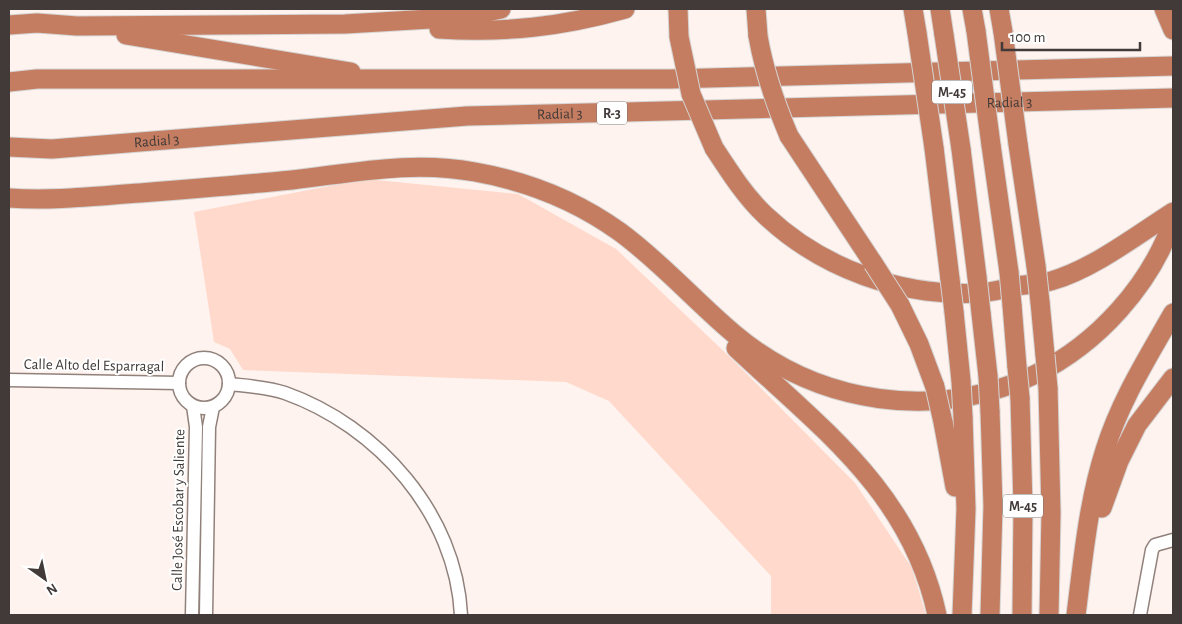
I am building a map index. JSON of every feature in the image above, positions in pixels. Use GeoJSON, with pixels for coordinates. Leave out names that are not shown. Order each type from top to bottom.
{"type":"FeatureCollection","features":[{"type":"Feature","properties":{"kind":"highway"},"geometry":{"type":"LineString","coordinates":[[9,26],[37,23],[77,26],[345,24],[465,17],[501,9]]}},
{"type":"Feature","properties":{"kind":"highway"},"geometry":{"type":"LineString","coordinates":[[345,24],[484,31],[526,30],[569,23],[625,9]]}},
{"type":"Feature","properties":{"kind":"highway"},"geometry":{"type":"LineString","coordinates":[[678,9],[679,37],[691,94],[714,148],[741,188],[764,214],[794,239],[828,261],[863,275],[900,286],[940,293],[982,293],[1051,281],[1172,220]]}},
{"type":"Feature","properties":{"kind":"highway"},"geometry":{"type":"LineString","coordinates":[[756,9],[758,36],[764,68],[774,101],[789,136],[900,305],[919,344],[935,387],[944,422],[957,508],[961,615]]}},
{"type":"Feature","properties":{"kind":"highway"},"geometry":{"type":"LineString","coordinates":[[913,9],[934,148],[961,381],[966,509],[961,615]]}},
{"type":"Feature","properties":{"kind":"highway","name":"M-45"},"geometry":{"type":"LineString","coordinates":[[940,9],[961,149],[988,376],[993,506],[990,615]]}},
{"type":"Feature","properties":{"kind":"highway","name":"M-45"},"geometry":{"type":"LineString","coordinates":[[972,9],[1009,272],[1020,398],[1023,506],[1022,615]]}},
{"type":"Feature","properties":{"kind":"highway"},"geometry":{"type":"LineString","coordinates":[[999,9],[1036,266],[1048,388],[1051,513],[1049,615]]}},
{"type":"Feature","properties":{"kind":"highway"},"geometry":{"type":"LineString","coordinates":[[77,26],[406,81]]}},
{"type":"Feature","properties":{"kind":"highway","name":"R-3"},"geometry":{"type":"LineString","coordinates":[[9,82],[37,80],[406,81],[670,79],[1173,66]]}},
{"type":"Feature","properties":{"kind":"highway","name":"Radial 3"},"geometry":{"type":"LineString","coordinates":[[9,147],[52,149],[467,116],[1173,98]]}},
{"type":"Feature","properties":{"kind":"highway"},"geometry":{"type":"LineString","coordinates":[[9,198],[45,200],[294,180],[374,168],[431,166],[504,177],[545,191],[587,212],[618,231],[644,252],[735,335],[777,364],[831,388],[868,398],[915,402],[985,393],[1025,379],[1052,366],[1076,350],[1125,303],[1148,272],[1172,220]]}},
{"type":"Feature","properties":{"kind":"highway"},"geometry":{"type":"LineString","coordinates":[[644,252],[679,293],[854,460],[880,490],[909,535],[931,585],[937,615]]}},
{"type":"Feature","properties":{"kind":"highway"},"geometry":{"type":"LineString","coordinates":[[1076,615],[1091,507],[1105,450],[1138,374],[1173,313]]}},
{"type":"Feature","properties":{"kind":"highway"},"geometry":{"type":"LineString","coordinates":[[1083,615],[1098,520],[1119,461],[1137,425],[1173,378]]}},
{"type":"Feature","properties":{"kind":"street"},"geometry":{"type":"LineString","coordinates":[[204,358],[217,362],[224,368],[229,384],[224,398],[213,407],[199,408],[193,406],[182,396],[179,383],[180,374],[188,364],[204,358]]}},
{"type":"Feature","properties":{"kind":"street","name":"Calle Alto del Esparragal"},"geometry":{"type":"LineString","coordinates":[[9,380],[179,383]]}},
{"type":"Feature","properties":{"kind":"street"},"geometry":{"type":"LineString","coordinates":[[229,384],[284,393],[321,409],[356,430],[395,466],[418,494],[437,527],[453,567],[461,615]]}},
{"type":"Feature","properties":{"kind":"street","name":"Calle José Escobar y Saliente"},"geometry":{"type":"LineString","coordinates":[[192,615],[196,427],[193,406]]}},
{"type":"Feature","properties":{"kind":"street","name":"Calle José Escobar y Saliente"},"geometry":{"type":"LineString","coordinates":[[206,615],[209,427],[213,407]]}},
{"type":"Feature","properties":{"kind":"street"},"geometry":{"type":"LineString","coordinates":[[1140,615],[1150,555],[1155,545],[1173,540]]}},
{"type":"Feature","properties":{"kind":"shaded area"},"geometry":{"type":"Polygon","coordinates":[[[366,179],[518,194],[616,249],[733,360],[855,483],[912,568],[926,615],[771,615],[771,576],[609,401],[566,382],[243,370],[230,349],[214,342],[194,212],[366,179]]]}}]}
